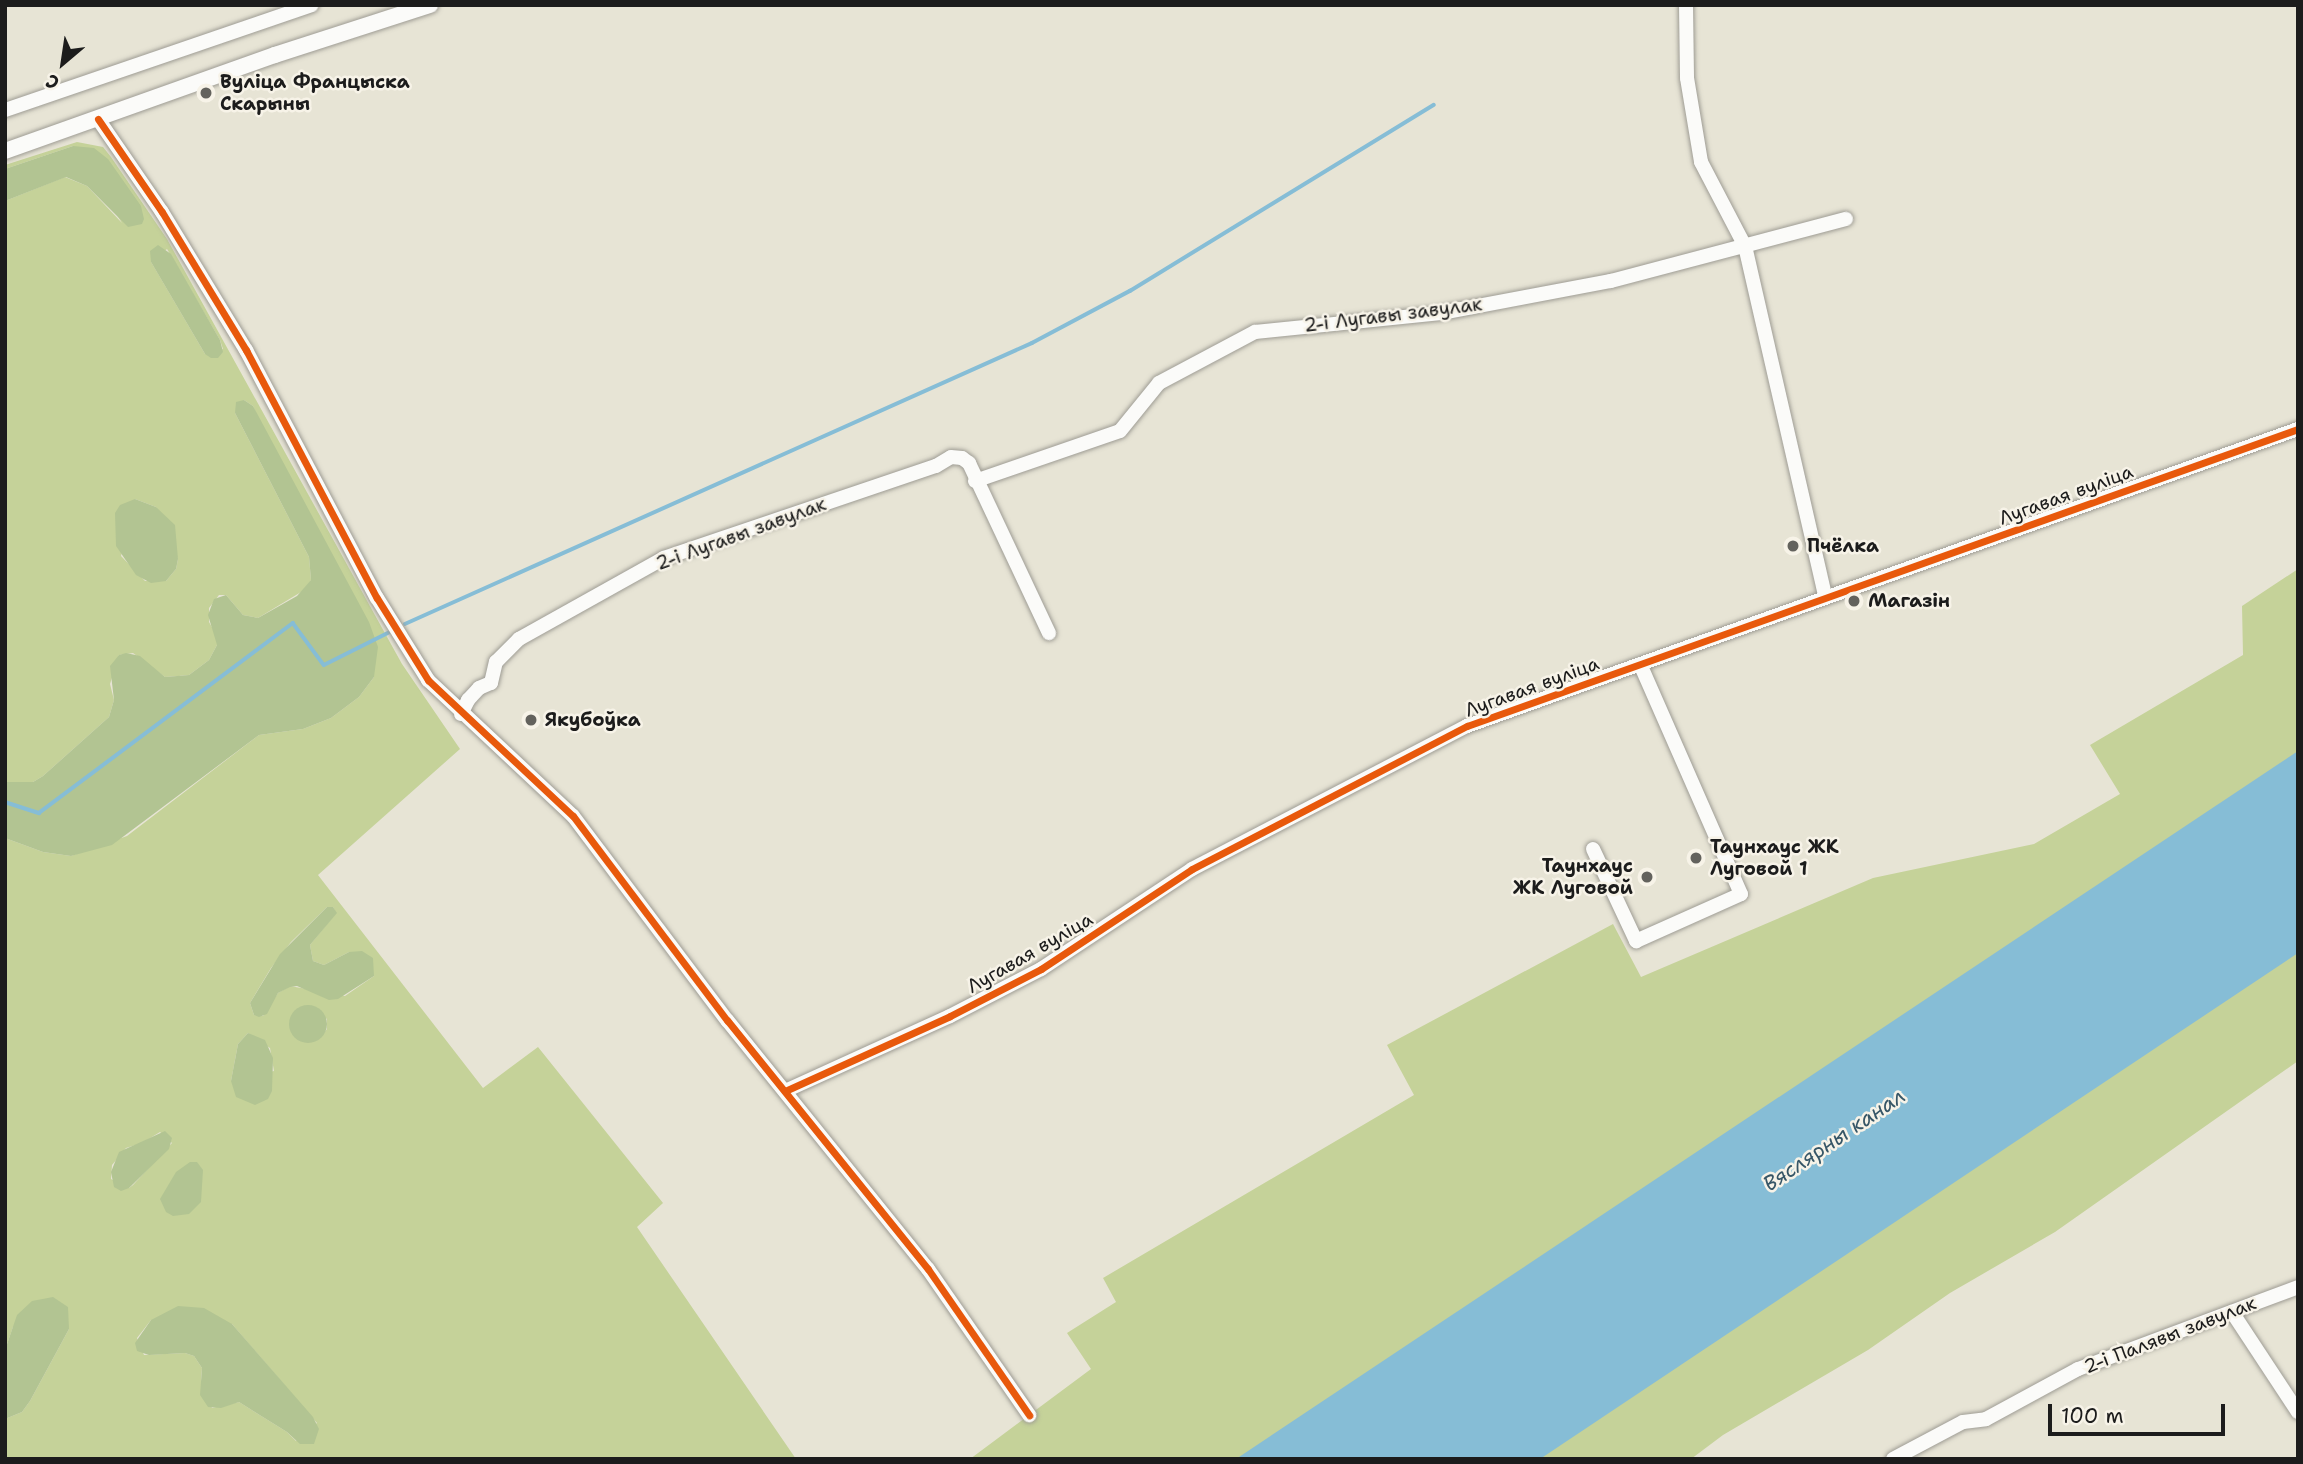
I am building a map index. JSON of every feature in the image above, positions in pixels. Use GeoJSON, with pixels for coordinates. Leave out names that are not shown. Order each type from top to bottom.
{"type":"FeatureCollection","features":[{"type":"Feature","properties":{"kind":"street"},"geometry":{"type":"LineString","coordinates":[[5,110],[311,5]]}},
{"type":"Feature","properties":{"kind":"street"},"geometry":{"type":"LineString","coordinates":[[5,151],[275,55],[430,5]]}},
{"type":"Feature","properties":{"kind":"street"},"geometry":{"type":"LineString","coordinates":[[1686,5],[1687,78],[1701,162],[1745,246],[1825,596]]}},
{"type":"Feature","properties":{"kind":"street"},"geometry":{"type":"LineString","coordinates":[[98,119],[162,212],[246,350],[377,598],[428,680],[461,714],[573,816],[727,1020],[928,1269],[1029,1415]]}},
{"type":"Feature","properties":{"kind":"street","name":"2-і Лугавы завулак"},"geometry":{"type":"LineString","coordinates":[[975,481],[1120,431],[1158,383],[1255,332],[1440,313],[1611,281],[1846,219]]}},
{"type":"Feature","properties":{"kind":"street","name":"Лугавая вуліца"},"geometry":{"type":"LineString","coordinates":[[785,1091],[950,1016],[1041,969],[1192,869],[1467,726],[2298,429]]}},
{"type":"Feature","properties":{"kind":"street","name":"2-і Лугавы завулак"},"geometry":{"type":"LineString","coordinates":[[461,714],[468,700],[479,688],[491,683],[496,663],[519,639],[664,558],[936,466],[951,457],[962,458],[969,463],[975,481],[1049,633]]}},
{"type":"Feature","properties":{"kind":"street"},"geometry":{"type":"LineString","coordinates":[[1593,849],[1636,941],[1741,894],[1640,664]]}},
{"type":"Feature","properties":{"kind":"street","name":"2-і Палявы завулак"},"geometry":{"type":"LineString","coordinates":[[1893,1459],[1963,1422],[1986,1419],[2078,1369],[2298,1287]]}},
{"type":"Feature","properties":{"kind":"street"},"geometry":{"type":"LineString","coordinates":[[2232,1312],[2298,1412]]}},
{"type":"Feature","properties":{"kind":"green space"},"geometry":{"type":"Polygon","coordinates":[[[77,142],[103,147],[111,157],[167,239],[402,664],[460,749],[318,875],[483,1088],[538,1047],[663,1203],[637,1227],[796,1459],[5,1459],[5,1419],[22,1412],[30,1401],[69,1329],[13,1327],[5,1350],[5,838],[43,852],[71,856],[127,836],[259,735],[303,729],[331,718],[359,697],[374,677],[253,406],[244,400],[235,413],[309,557],[311,580],[306,589],[258,618],[243,615],[226,595],[219,595],[209,608],[209,622],[218,638],[217,645],[209,660],[189,675],[165,677],[133,653],[119,655],[110,684],[114,700],[109,717],[43,776],[33,782],[5,782],[5,201],[65,177],[87,186],[122,223],[73,146],[5,169],[5,165],[77,142]],[[167,249],[151,262],[205,354],[223,349],[167,249]],[[135,499],[121,556],[145,581],[166,581],[176,569],[178,559],[156,507],[135,499]],[[327,907],[291,942],[250,1003],[254,1015],[263,1016],[278,993],[290,986],[345,996],[374,976],[349,952],[324,965],[313,961],[310,945],[336,913],[333,907],[327,907]],[[300,1007],[315,1041],[327,1029],[327,1019],[310,1007],[300,1007]],[[248,1033],[238,1044],[231,1081],[274,1071],[270,1048],[248,1033]],[[160,1132],[142,1143],[126,1148],[112,1165],[111,1179],[129,1188],[172,1143],[160,1132]],[[151,1320],[137,1338],[144,1355],[185,1353],[194,1356],[202,1368],[201,1380],[212,1408],[239,1402],[287,1432],[296,1441],[317,1423],[232,1324],[151,1320]]]}},
{"type":"Feature","properties":{"kind":"green space"},"geometry":{"type":"Polygon","coordinates":[[[73,146],[94,148],[108,159],[141,206],[144,219],[142,224],[128,227],[87,186],[66,177],[5,201],[5,169],[73,146]]]}},
{"type":"Feature","properties":{"kind":"green space"},"geometry":{"type":"Polygon","coordinates":[[[158,245],[171,254],[220,340],[223,352],[218,358],[205,354],[151,262],[150,251],[158,245]]]}},
{"type":"Feature","properties":{"kind":"green space"},"geometry":{"type":"Polygon","coordinates":[[[244,400],[253,406],[369,622],[378,647],[374,677],[359,697],[331,718],[303,729],[259,735],[112,845],[71,856],[43,852],[5,838],[5,782],[33,782],[43,776],[109,717],[114,700],[110,666],[119,655],[126,653],[140,656],[165,677],[189,675],[209,660],[217,645],[208,615],[214,599],[226,595],[243,615],[258,618],[297,596],[311,580],[309,557],[235,413],[236,402],[244,400]]]}},
{"type":"Feature","properties":{"kind":"green space"},"geometry":{"type":"Polygon","coordinates":[[[135,499],[156,507],[175,525],[178,559],[176,569],[166,581],[151,583],[136,575],[116,546],[115,513],[120,505],[135,499]]]}},
{"type":"Feature","properties":{"kind":"green space"},"geometry":{"type":"Polygon","coordinates":[[[2298,569],[2298,1061],[2055,1232],[1950,1293],[1868,1350],[1723,1435],[1691,1459],[970,1459],[1091,1369],[1067,1333],[1116,1302],[1103,1278],[1414,1095],[1387,1045],[1613,924],[1641,977],[1873,878],[2034,844],[2120,794],[2090,745],[2243,655],[2242,606],[2298,569]]]}},
{"type":"Feature","properties":{"kind":"green space"},"geometry":{"type":"Polygon","coordinates":[[[327,907],[333,907],[337,913],[310,945],[313,961],[324,965],[349,952],[362,951],[373,958],[374,976],[338,999],[329,1000],[297,986],[290,987],[278,993],[267,1014],[259,1017],[254,1015],[250,1003],[280,954],[327,907]]]}},
{"type":"Feature","properties":{"kind":"green space"},"geometry":{"type":"Polygon","coordinates":[[[308,1005],[321,1011],[327,1024],[321,1037],[308,1043],[295,1037],[289,1024],[295,1011],[308,1005]]]}},
{"type":"Feature","properties":{"kind":"green space"},"geometry":{"type":"Polygon","coordinates":[[[248,1033],[265,1040],[273,1058],[272,1091],[268,1099],[255,1105],[236,1097],[231,1081],[238,1044],[248,1033]]]}},
{"type":"Feature","properties":{"kind":"green space"},"geometry":{"type":"Polygon","coordinates":[[[165,1131],[172,1138],[169,1149],[129,1188],[121,1191],[114,1187],[111,1172],[119,1152],[165,1131]]]}},
{"type":"Feature","properties":{"kind":"green space"},"geometry":{"type":"Polygon","coordinates":[[[190,1162],[197,1162],[203,1170],[201,1202],[189,1214],[173,1216],[166,1212],[160,1199],[176,1172],[190,1162]]]}},
{"type":"Feature","properties":{"kind":"green space"},"geometry":{"type":"Polygon","coordinates":[[[53,1297],[68,1307],[69,1329],[30,1401],[22,1412],[5,1419],[5,1350],[17,1315],[32,1301],[53,1297]]]}},
{"type":"Feature","properties":{"kind":"green space"},"geometry":{"type":"Polygon","coordinates":[[[178,1306],[204,1308],[232,1324],[313,1417],[319,1429],[314,1444],[300,1444],[287,1432],[239,1402],[221,1408],[208,1407],[200,1395],[202,1368],[194,1356],[185,1353],[149,1355],[137,1351],[135,1343],[151,1320],[178,1306]]]}},
{"type":"Feature","properties":{"kind":"water","name":"Вяслярны канал"},"geometry":{"type":"Polygon","coordinates":[[[2298,751],[2298,953],[1540,1459],[1236,1459],[2298,751]]]}},
{"type":"Feature","properties":{"kind":"waterway"},"geometry":{"type":"LineString","coordinates":[[405,624],[1032,343],[1130,291],[1433,105]]}},
{"type":"Feature","properties":{"kind":"waterway"},"geometry":{"type":"LineString","coordinates":[[5,802],[39,813],[293,623],[324,665],[388,633]]}},
{"type":"Feature","properties":{"kind":"cycle path"},"geometry":{"type":"LineString","coordinates":[[98,119],[162,212],[246,350],[377,598],[428,680],[573,816],[727,1020],[928,1269],[1029,1415]]}},
{"type":"Feature","properties":{"kind":"cycle path"},"geometry":{"type":"LineString","coordinates":[[785,1091],[950,1016],[1041,969],[1192,869],[1467,726],[2298,429]]}},
{"type":"Feature","properties":{"kind":"place","name":"Вуліца Францыска Скарыны"},"geometry":{"type":"Point","coordinates":[206,93]}},
{"type":"Feature","properties":{"kind":"place","name":"Пчёлка"},"geometry":{"type":"Point","coordinates":[1793,546]}},
{"type":"Feature","properties":{"kind":"place","name":"Магазін"},"geometry":{"type":"Point","coordinates":[1854,601]}},
{"type":"Feature","properties":{"kind":"place","name":"Якубоўка"},"geometry":{"type":"Point","coordinates":[531,720]}},
{"type":"Feature","properties":{"kind":"place","name":"Таунхаус ЖК Луговой 1"},"geometry":{"type":"Point","coordinates":[1696,858]}},
{"type":"Feature","properties":{"kind":"place","name":"Таунхаус ЖК Луговой"},"geometry":{"type":"Point","coordinates":[1647,877]}}]}
